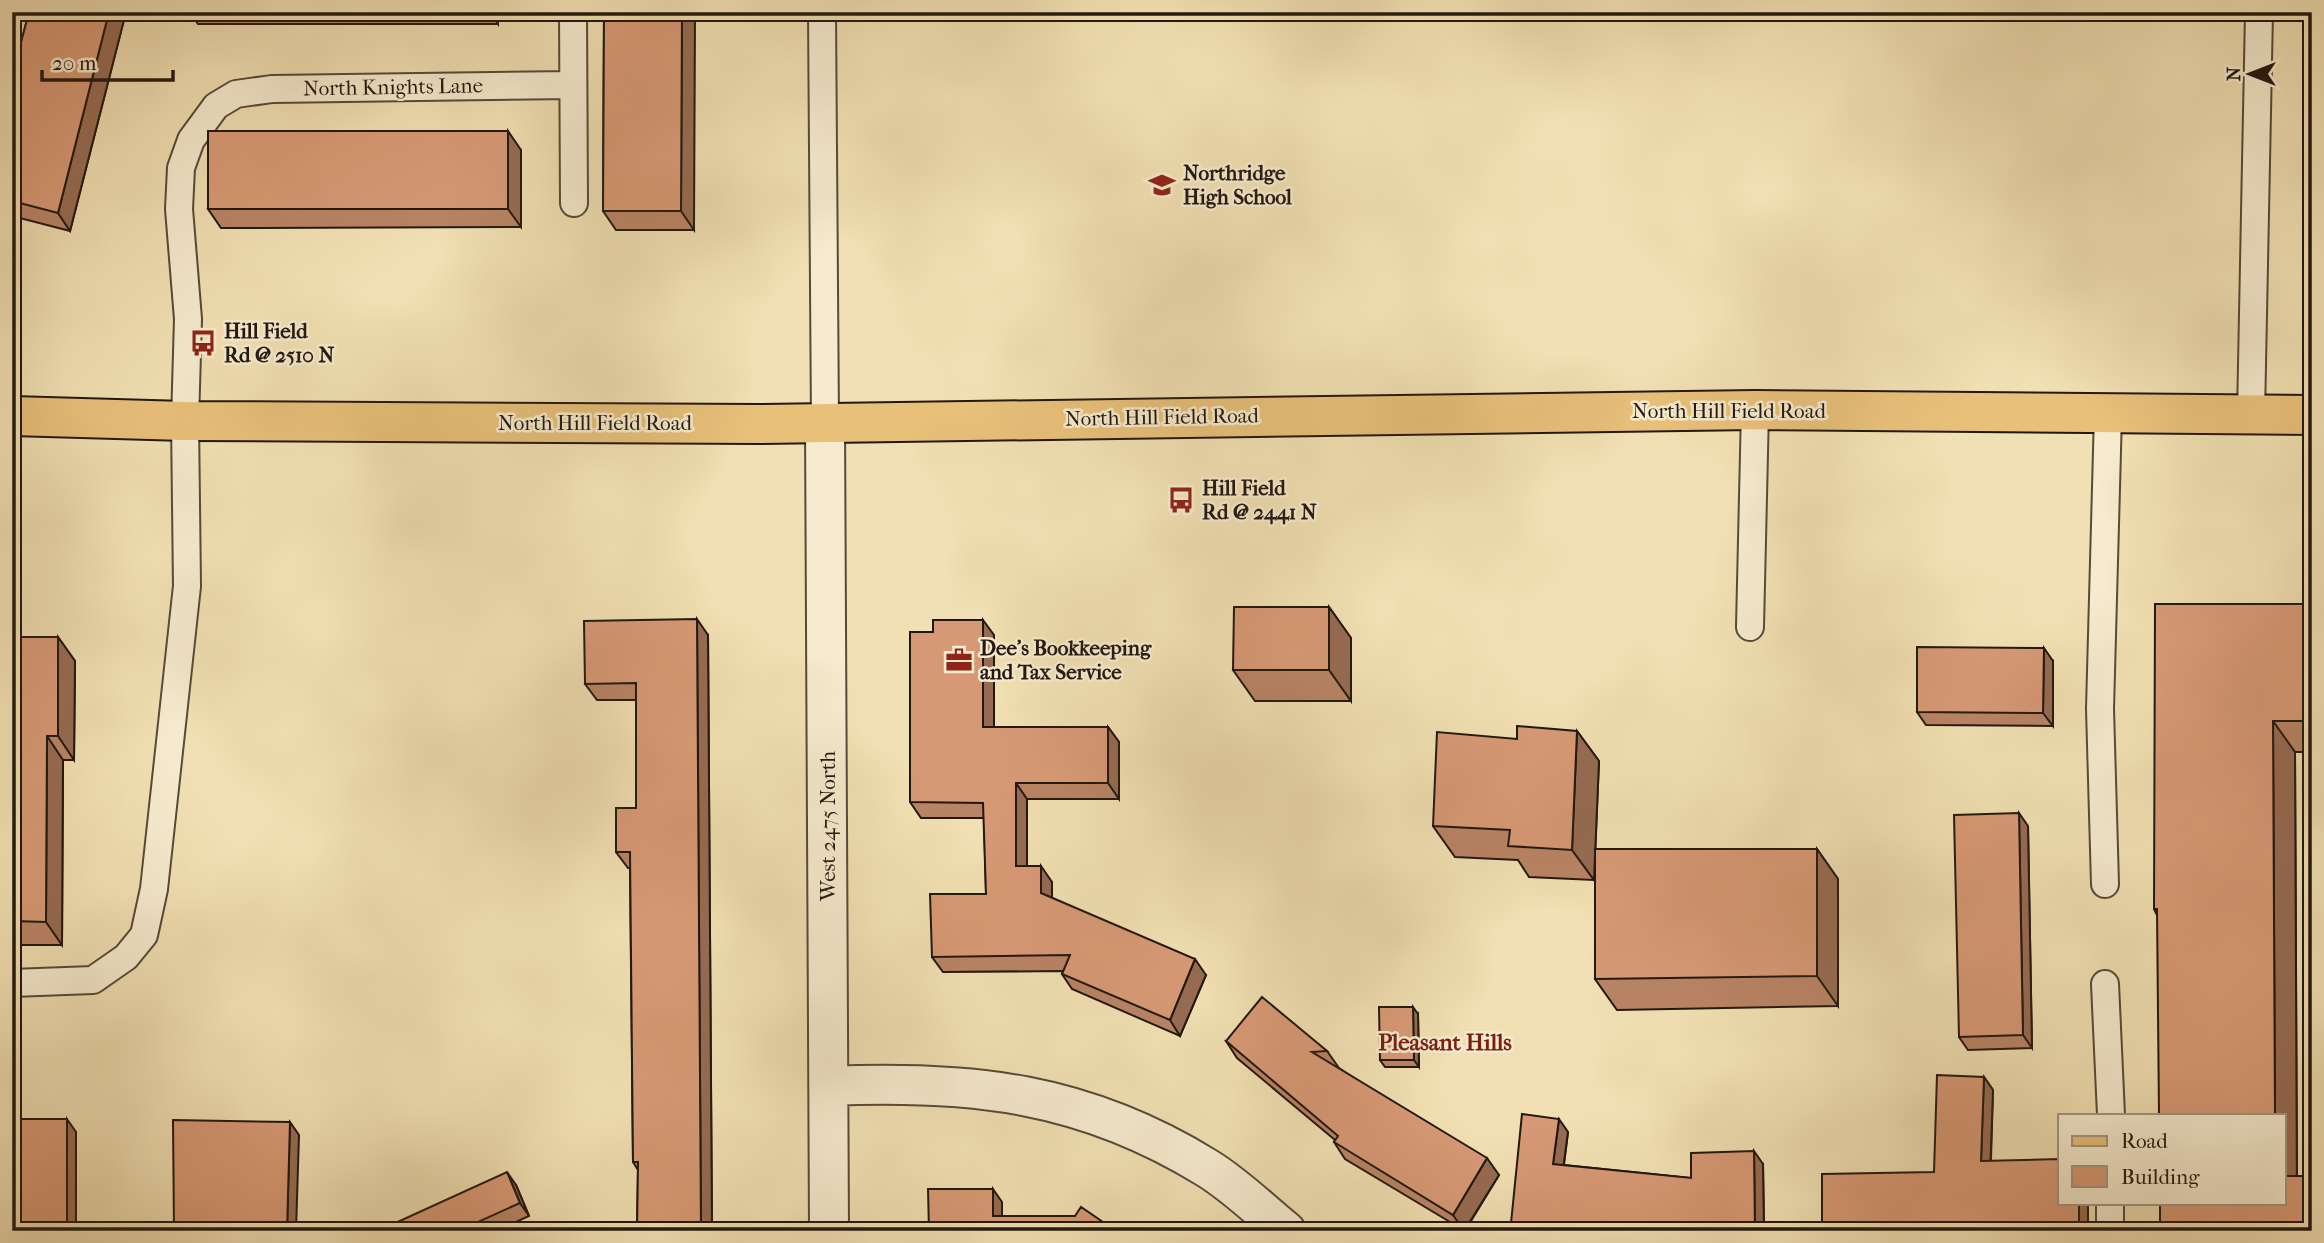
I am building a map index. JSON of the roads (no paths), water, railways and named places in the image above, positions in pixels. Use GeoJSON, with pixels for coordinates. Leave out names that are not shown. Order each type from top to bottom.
{"type":"FeatureCollection","features":[{"type":"Feature","properties":{"kind":"main road","name":"North Hill Field Road"},"geometry":{"type":"LineString","coordinates":[[12,416],[185,421],[825,422],[1755,410],[2312,415]]}},
{"type":"Feature","properties":{"kind":"street","name":"West 2475 North"},"geometry":{"type":"LineString","coordinates":[[825,422],[829,1231]]}},
{"type":"Feature","properties":{"kind":"street"},"geometry":{"type":"LineString","coordinates":[[830,1086],[957,1085],[1033,1096],[1113,1119],[1208,1168],[1286,1231]]}},
{"type":"Feature","properties":{"kind":"lane"},"geometry":{"type":"LineString","coordinates":[[573,12],[574,203]]}},
{"type":"Feature","properties":{"kind":"lane"},"geometry":{"type":"LineString","coordinates":[[822,12],[825,422]]}},
{"type":"Feature","properties":{"kind":"lane"},"geometry":{"type":"LineString","coordinates":[[2251,415],[2259,12]]}},
{"type":"Feature","properties":{"kind":"lane","name":"North Knights Lane"},"geometry":{"type":"LineString","coordinates":[[185,421],[188,319],[179,209],[181,168],[191,139],[216,106],[236,94],[272,89],[573,85]]}},
{"type":"Feature","properties":{"kind":"lane"},"geometry":{"type":"LineString","coordinates":[[1750,626],[1755,410]]}},
{"type":"Feature","properties":{"kind":"lane"},"geometry":{"type":"LineString","coordinates":[[2105,884],[2100,709],[2108,414]]}},
{"type":"Feature","properties":{"kind":"lane"},"geometry":{"type":"LineString","coordinates":[[12,983],[93,980],[126,957],[144,935],[154,889],[187,586],[185,421]]}},
{"type":"Feature","properties":{"kind":"lane"},"geometry":{"type":"LineString","coordinates":[[2105,984],[2111,1114]]}},
{"type":"Feature","properties":{"kind":"lane"},"geometry":{"type":"LineString","coordinates":[[2110,1204],[2110,1231]]}},
{"type":"Feature","properties":{"kind":"place","name":"Northridge High School"},"geometry":{"type":"Point","coordinates":[1162,185]}},
{"type":"Feature","properties":{"kind":"place","name":"Hill Field Rd @ 2510 N"},"geometry":{"type":"Point","coordinates":[203,343]}},
{"type":"Feature","properties":{"kind":"place","name":"Hill Field Rd @ 2441 N"},"geometry":{"type":"Point","coordinates":[1181,500]}},
{"type":"Feature","properties":{"kind":"place","name":"Dee's Bookkeeping and Tax Service"},"geometry":{"type":"Point","coordinates":[959,660]}},
{"type":"Feature","properties":{"kind":"district","name":"Pleasant Hills"},"geometry":{"type":"Point","coordinates":[1445,1042]}}]}
